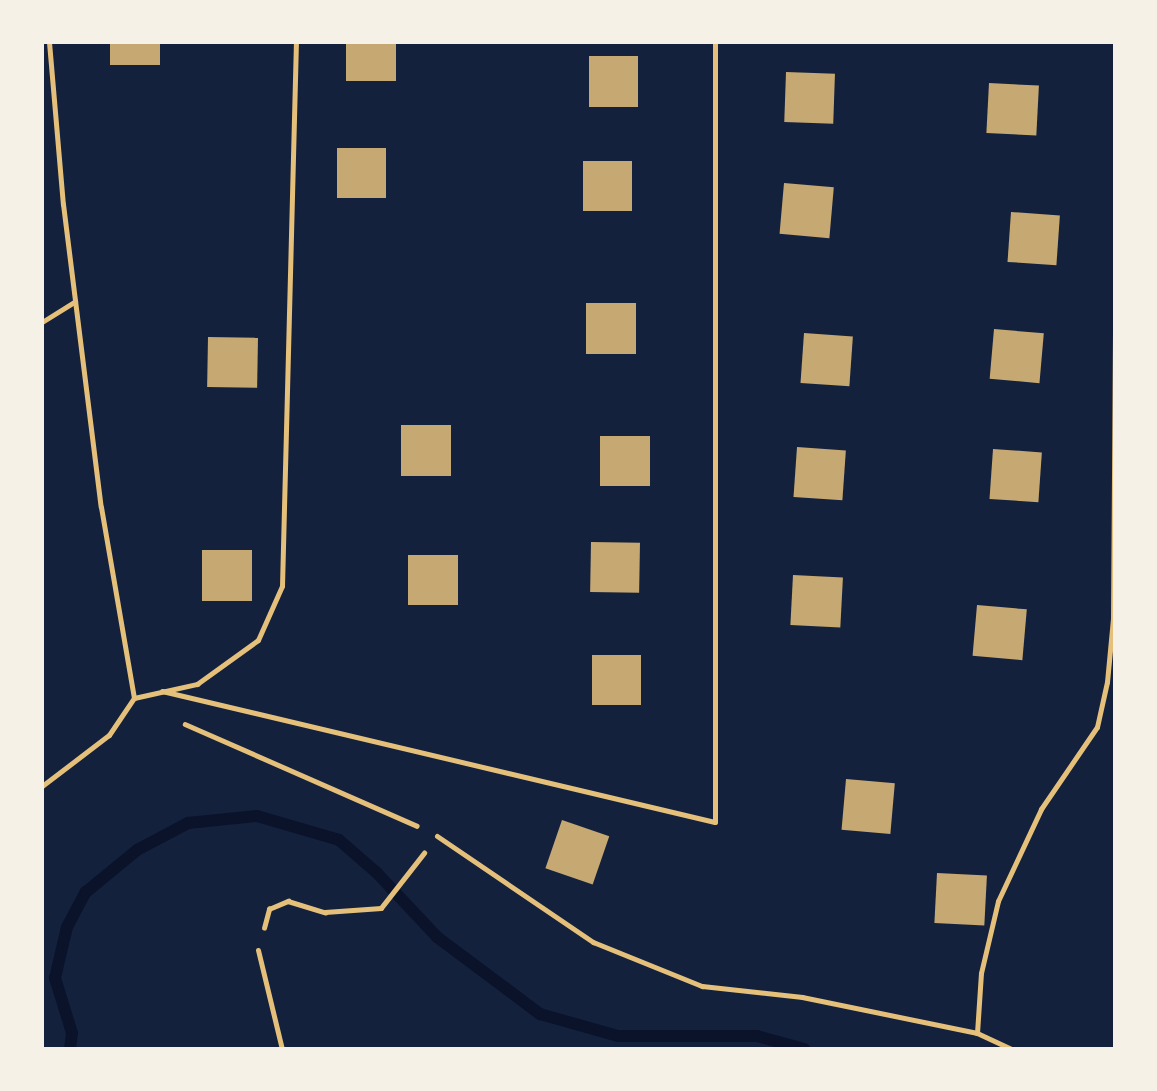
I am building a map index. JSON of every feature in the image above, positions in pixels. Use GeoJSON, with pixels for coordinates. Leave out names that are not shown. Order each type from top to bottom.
{"type":"FeatureCollection","features":[{"type":"Feature","properties":{"kind":"lane"},"geometry":{"type":"LineString","coordinates":[[49,42],[75,301],[101,507],[134,698]]}},
{"type":"Feature","properties":{"kind":"lane"},"geometry":{"type":"LineString","coordinates":[[43,788],[109,735],[134,698],[197,684],[258,640],[282,586],[296,42]]}},
{"type":"Feature","properties":{"kind":"lane"},"geometry":{"type":"LineString","coordinates":[[162,691],[715,822],[715,42]]}},
{"type":"Feature","properties":{"kind":"lane"},"geometry":{"type":"LineString","coordinates":[[42,322],[75,301]]}},
{"type":"Feature","properties":{"kind":"lane"},"geometry":{"type":"LineString","coordinates":[[977,1032],[981,972],[998,901],[1041,808],[1097,727],[1107,682],[1113,620],[1115,313]]}},
{"type":"Feature","properties":{"kind":"lane"},"geometry":{"type":"LineString","coordinates":[[437,836],[593,942],[702,986],[802,997],[977,1032],[1012,1049]]}},
{"type":"Feature","properties":{"kind":"lane"},"geometry":{"type":"LineString","coordinates":[[258,950],[282,1049]]}},
{"type":"Feature","properties":{"kind":"path"},"geometry":{"type":"LineString","coordinates":[[184,723],[437,836],[382,908],[325,912],[288,901],[269,909],[258,950]]}},
{"type":"Feature","properties":{"kind":"building"},"geometry":{"type":"Polygon","coordinates":[[[110,42],[160,42],[160,65],[110,65],[110,42]]]}},
{"type":"Feature","properties":{"kind":"building"},"geometry":{"type":"Polygon","coordinates":[[[346,42],[396,42],[396,81],[346,81],[346,42]]]}},
{"type":"Feature","properties":{"kind":"building"},"geometry":{"type":"Polygon","coordinates":[[[589,56],[638,56],[638,107],[589,107],[589,56]]]}},
{"type":"Feature","properties":{"kind":"building"},"geometry":{"type":"Polygon","coordinates":[[[786,72],[835,74],[833,124],[784,122],[786,72]]]}},
{"type":"Feature","properties":{"kind":"building"},"geometry":{"type":"Polygon","coordinates":[[[989,83],[1039,86],[1036,136],[986,133],[989,83]]]}},
{"type":"Feature","properties":{"kind":"building"},"geometry":{"type":"Polygon","coordinates":[[[337,148],[386,148],[386,198],[337,198],[337,148]]]}},
{"type":"Feature","properties":{"kind":"building"},"geometry":{"type":"Polygon","coordinates":[[[583,161],[632,161],[632,211],[583,211],[583,161]]]}},
{"type":"Feature","properties":{"kind":"building"},"geometry":{"type":"Polygon","coordinates":[[[784,183],[834,187],[829,238],[780,234],[784,183]]]}},
{"type":"Feature","properties":{"kind":"building"},"geometry":{"type":"Polygon","coordinates":[[[1011,212],[1060,215],[1056,265],[1008,262],[1011,212]]]}},
{"type":"Feature","properties":{"kind":"building"},"geometry":{"type":"Polygon","coordinates":[[[586,303],[636,303],[636,354],[586,354],[586,303]]]}},
{"type":"Feature","properties":{"kind":"building"},"geometry":{"type":"Polygon","coordinates":[[[994,329],[1044,333],[1039,383],[990,379],[994,329]]]}},
{"type":"Feature","properties":{"kind":"building"},"geometry":{"type":"Polygon","coordinates":[[[804,333],[853,336],[849,386],[801,383],[804,333]]]}},
{"type":"Feature","properties":{"kind":"building"},"geometry":{"type":"Polygon","coordinates":[[[208,337],[258,338],[257,388],[207,387],[208,337]]]}},
{"type":"Feature","properties":{"kind":"building"},"geometry":{"type":"Polygon","coordinates":[[[401,425],[451,425],[451,476],[401,476],[401,425]]]}},
{"type":"Feature","properties":{"kind":"building"},"geometry":{"type":"Polygon","coordinates":[[[600,436],[650,436],[650,486],[600,486],[600,436]]]}},
{"type":"Feature","properties":{"kind":"building"},"geometry":{"type":"Polygon","coordinates":[[[797,447],[846,450],[842,500],[794,497],[797,447]]]}},
{"type":"Feature","properties":{"kind":"building"},"geometry":{"type":"Polygon","coordinates":[[[993,449],[1042,452],[1038,502],[990,499],[993,449]]]}},
{"type":"Feature","properties":{"kind":"building"},"geometry":{"type":"Polygon","coordinates":[[[591,542],[640,543],[639,593],[590,592],[591,542]]]}},
{"type":"Feature","properties":{"kind":"building"},"geometry":{"type":"Polygon","coordinates":[[[202,550],[252,550],[252,601],[202,601],[202,550]]]}},
{"type":"Feature","properties":{"kind":"building"},"geometry":{"type":"Polygon","coordinates":[[[408,555],[458,555],[458,605],[408,605],[408,555]]]}},
{"type":"Feature","properties":{"kind":"building"},"geometry":{"type":"Polygon","coordinates":[[[793,575],[843,578],[840,628],[790,625],[793,575]]]}},
{"type":"Feature","properties":{"kind":"building"},"geometry":{"type":"Polygon","coordinates":[[[977,605],[1027,609],[1022,660],[973,656],[977,605]]]}},
{"type":"Feature","properties":{"kind":"building"},"geometry":{"type":"Polygon","coordinates":[[[592,655],[641,655],[641,705],[592,705],[592,655]]]}},
{"type":"Feature","properties":{"kind":"building"},"geometry":{"type":"Polygon","coordinates":[[[846,779],[895,783],[890,834],[842,830],[846,779]]]}},
{"type":"Feature","properties":{"kind":"building"},"geometry":{"type":"Polygon","coordinates":[[[562,820],[609,836],[593,884],[545,868],[562,820]]]}},
{"type":"Feature","properties":{"kind":"building"},"geometry":{"type":"Polygon","coordinates":[[[937,873],[987,876],[984,926],[934,923],[937,873]]]}},
{"type":"Feature","properties":{"kind":"waterway"},"geometry":{"type":"LineString","coordinates":[[70,1049],[72,1033],[55,978],[67,927],[86,892],[137,850],[188,823],[257,816],[339,840],[377,873],[437,937],[540,1014],[618,1036],[757,1036],[804,1049]]}}]}
